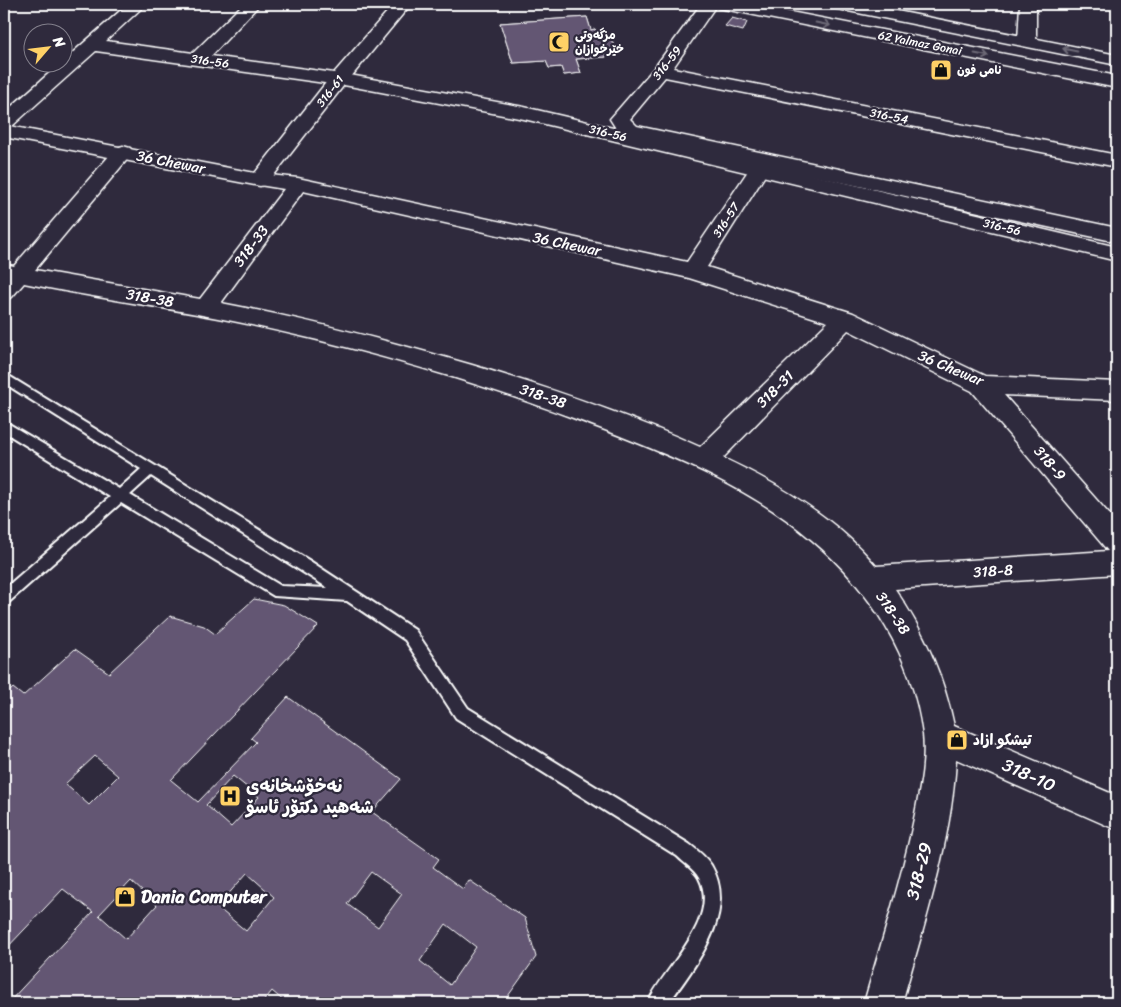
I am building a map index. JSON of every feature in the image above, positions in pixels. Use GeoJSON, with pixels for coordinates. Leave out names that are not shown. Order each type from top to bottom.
{"type":"FeatureCollection","features":[{"type":"Feature","properties":{"kind":"street"},"geometry":{"type":"LineString","coordinates":[[4,123],[138,4]]}},
{"type":"Feature","properties":{"kind":"street"},"geometry":{"type":"LineString","coordinates":[[197,60],[252,4]]}},
{"type":"Feature","properties":{"kind":"street","name":"316-61"},"geometry":{"type":"LineString","coordinates":[[260,180],[339,79],[403,4]]}},
{"type":"Feature","properties":{"kind":"street","name":"316-59"},"geometry":{"type":"LineString","coordinates":[[709,4],[661,71],[620,119],[624,126],[637,133],[1117,235]]}},
{"type":"Feature","properties":{"kind":"street","name":"62 Yalmaz Gonai"},"geometry":{"type":"LineString","coordinates":[[724,4],[1117,82]]}},
{"type":"Feature","properties":{"kind":"street","name":"62 Yalmaz Gonai"},"geometry":{"type":"LineString","coordinates":[[838,4],[871,7],[1117,60]]}},
{"type":"Feature","properties":{"kind":"street"},"geometry":{"type":"LineString","coordinates":[[1027,41],[1028,4]]}},
{"type":"Feature","properties":{"kind":"street","name":"316-56"},"geometry":{"type":"LineString","coordinates":[[93,45],[339,79],[524,113],[1117,254]]}},
{"type":"Feature","properties":{"kind":"street","name":"316-54"},"geometry":{"type":"LineString","coordinates":[[661,71],[1117,161]]}},
{"type":"Feature","properties":{"kind":"street","name":"36 Chewar"},"geometry":{"type":"LineString","coordinates":[[4,131],[123,152],[260,180],[298,184],[693,272],[844,319],[981,385],[1117,391]]}},
{"type":"Feature","properties":{"kind":"street"},"geometry":{"type":"LineString","coordinates":[[9,280],[123,152]]}},
{"type":"Feature","properties":{"kind":"street","name":"316-57"},"geometry":{"type":"LineString","coordinates":[[693,272],[759,169]]}},
{"type":"Feature","properties":{"kind":"street","name":"318-33"},"geometry":{"type":"LineString","coordinates":[[205,308],[298,184]]}},
{"type":"Feature","properties":{"kind":"street","name":"318-38"},"geometry":{"type":"LineString","coordinates":[[9,280],[205,308],[256,318],[455,368],[562,402],[705,459],[785,505],[817,528],[844,551],[870,579],[891,606],[908,634],[924,669],[933,700],[940,736]]}},
{"type":"Feature","properties":{"kind":"street","name":"318-31"},"geometry":{"type":"LineString","coordinates":[[705,459],[844,319]]}},
{"type":"Feature","properties":{"kind":"street","name":"318-9"},"geometry":{"type":"LineString","coordinates":[[981,385],[1117,542]]}},
{"type":"Feature","properties":{"kind":"street","name":"318-8"},"geometry":{"type":"LineString","coordinates":[[870,579],[1117,562]]}},
{"type":"Feature","properties":{"kind":"street","name":"318-10"},"geometry":{"type":"LineString","coordinates":[[940,736],[1117,813]]}},
{"type":"Feature","properties":{"kind":"street","name":"318-29"},"geometry":{"type":"LineString","coordinates":[[882,1003],[925,851],[941,761],[940,736]]}},
{"type":"Feature","properties":{"kind":"lane"},"geometry":{"type":"LineString","coordinates":[[4,377],[305,565],[410,635],[462,713],[684,850],[706,873],[712,899],[711,913],[704,931],[658,1003]]}},
{"type":"Feature","properties":{"kind":"lane"},"geometry":{"type":"LineString","coordinates":[[4,426],[279,592],[348,594]]}},
{"type":"Feature","properties":{"kind":"lane"},"geometry":{"type":"LineString","coordinates":[[4,598],[150,469]]}},
{"type":"Feature","properties":{"kind":"building","name":"مزگەوتی خێرخوازان"},"geometry":{"type":"Polygon","coordinates":[[[587,17],[591,30],[595,29],[597,35],[609,34],[615,48],[603,49],[606,57],[576,59],[581,73],[564,75],[561,67],[549,68],[546,61],[513,63],[500,23],[587,17]]]}},
{"type":"Feature","properties":{"kind":"building","name":"مزگەوتی خێرخوازان"},"geometry":{"type":"Polygon","coordinates":[[[587,17],[591,30],[595,29],[597,35],[609,34],[615,48],[603,49],[606,57],[576,59],[581,73],[564,75],[561,67],[549,68],[546,61],[513,63],[500,23],[587,17]]]}},
{"type":"Feature","properties":{"kind":"building"},"geometry":{"type":"Polygon","coordinates":[[[732,18],[747,22],[743,31],[725,26],[732,18]]]}},
{"type":"Feature","properties":{"kind":"building"},"geometry":{"type":"Polygon","coordinates":[[[254,599],[284,605],[318,626],[171,780],[198,802],[256,742],[251,738],[288,697],[401,779],[372,812],[439,859],[433,867],[463,889],[469,880],[525,918],[536,957],[503,1003],[286,1003],[272,991],[262,1003],[8,1003],[93,912],[63,889],[4,951],[4,697],[13,688],[23,696],[75,649],[109,673],[170,616],[204,626],[215,634],[254,599]],[[95,756],[65,784],[89,805],[118,776],[95,756]],[[233,776],[206,805],[231,827],[259,797],[233,776]],[[371,872],[347,904],[378,927],[402,894],[371,872]],[[247,873],[217,907],[246,931],[274,897],[247,873]],[[131,881],[99,915],[126,939],[157,905],[131,881]],[[446,924],[420,961],[450,985],[476,947],[446,924]]]}},
{"type":"Feature","properties":{"kind":"place","name":"مزگەوتی خێرخوازان"},"geometry":{"type":"Point","coordinates":[559,42]}},
{"type":"Feature","properties":{"kind":"place","name":"نامی فون"},"geometry":{"type":"Point","coordinates":[941,70]}},
{"type":"Feature","properties":{"kind":"place","name":"تيشكو ازاد"},"geometry":{"type":"Point","coordinates":[957,740]}},
{"type":"Feature","properties":{"kind":"place","name":"نەخۆشخانەی شەهید دکتۆر ئاسۆ"},"geometry":{"type":"Point","coordinates":[230,796]}},
{"type":"Feature","properties":{"kind":"place","name":"Dania Computer"},"geometry":{"type":"Point","coordinates":[125,897]}}]}
